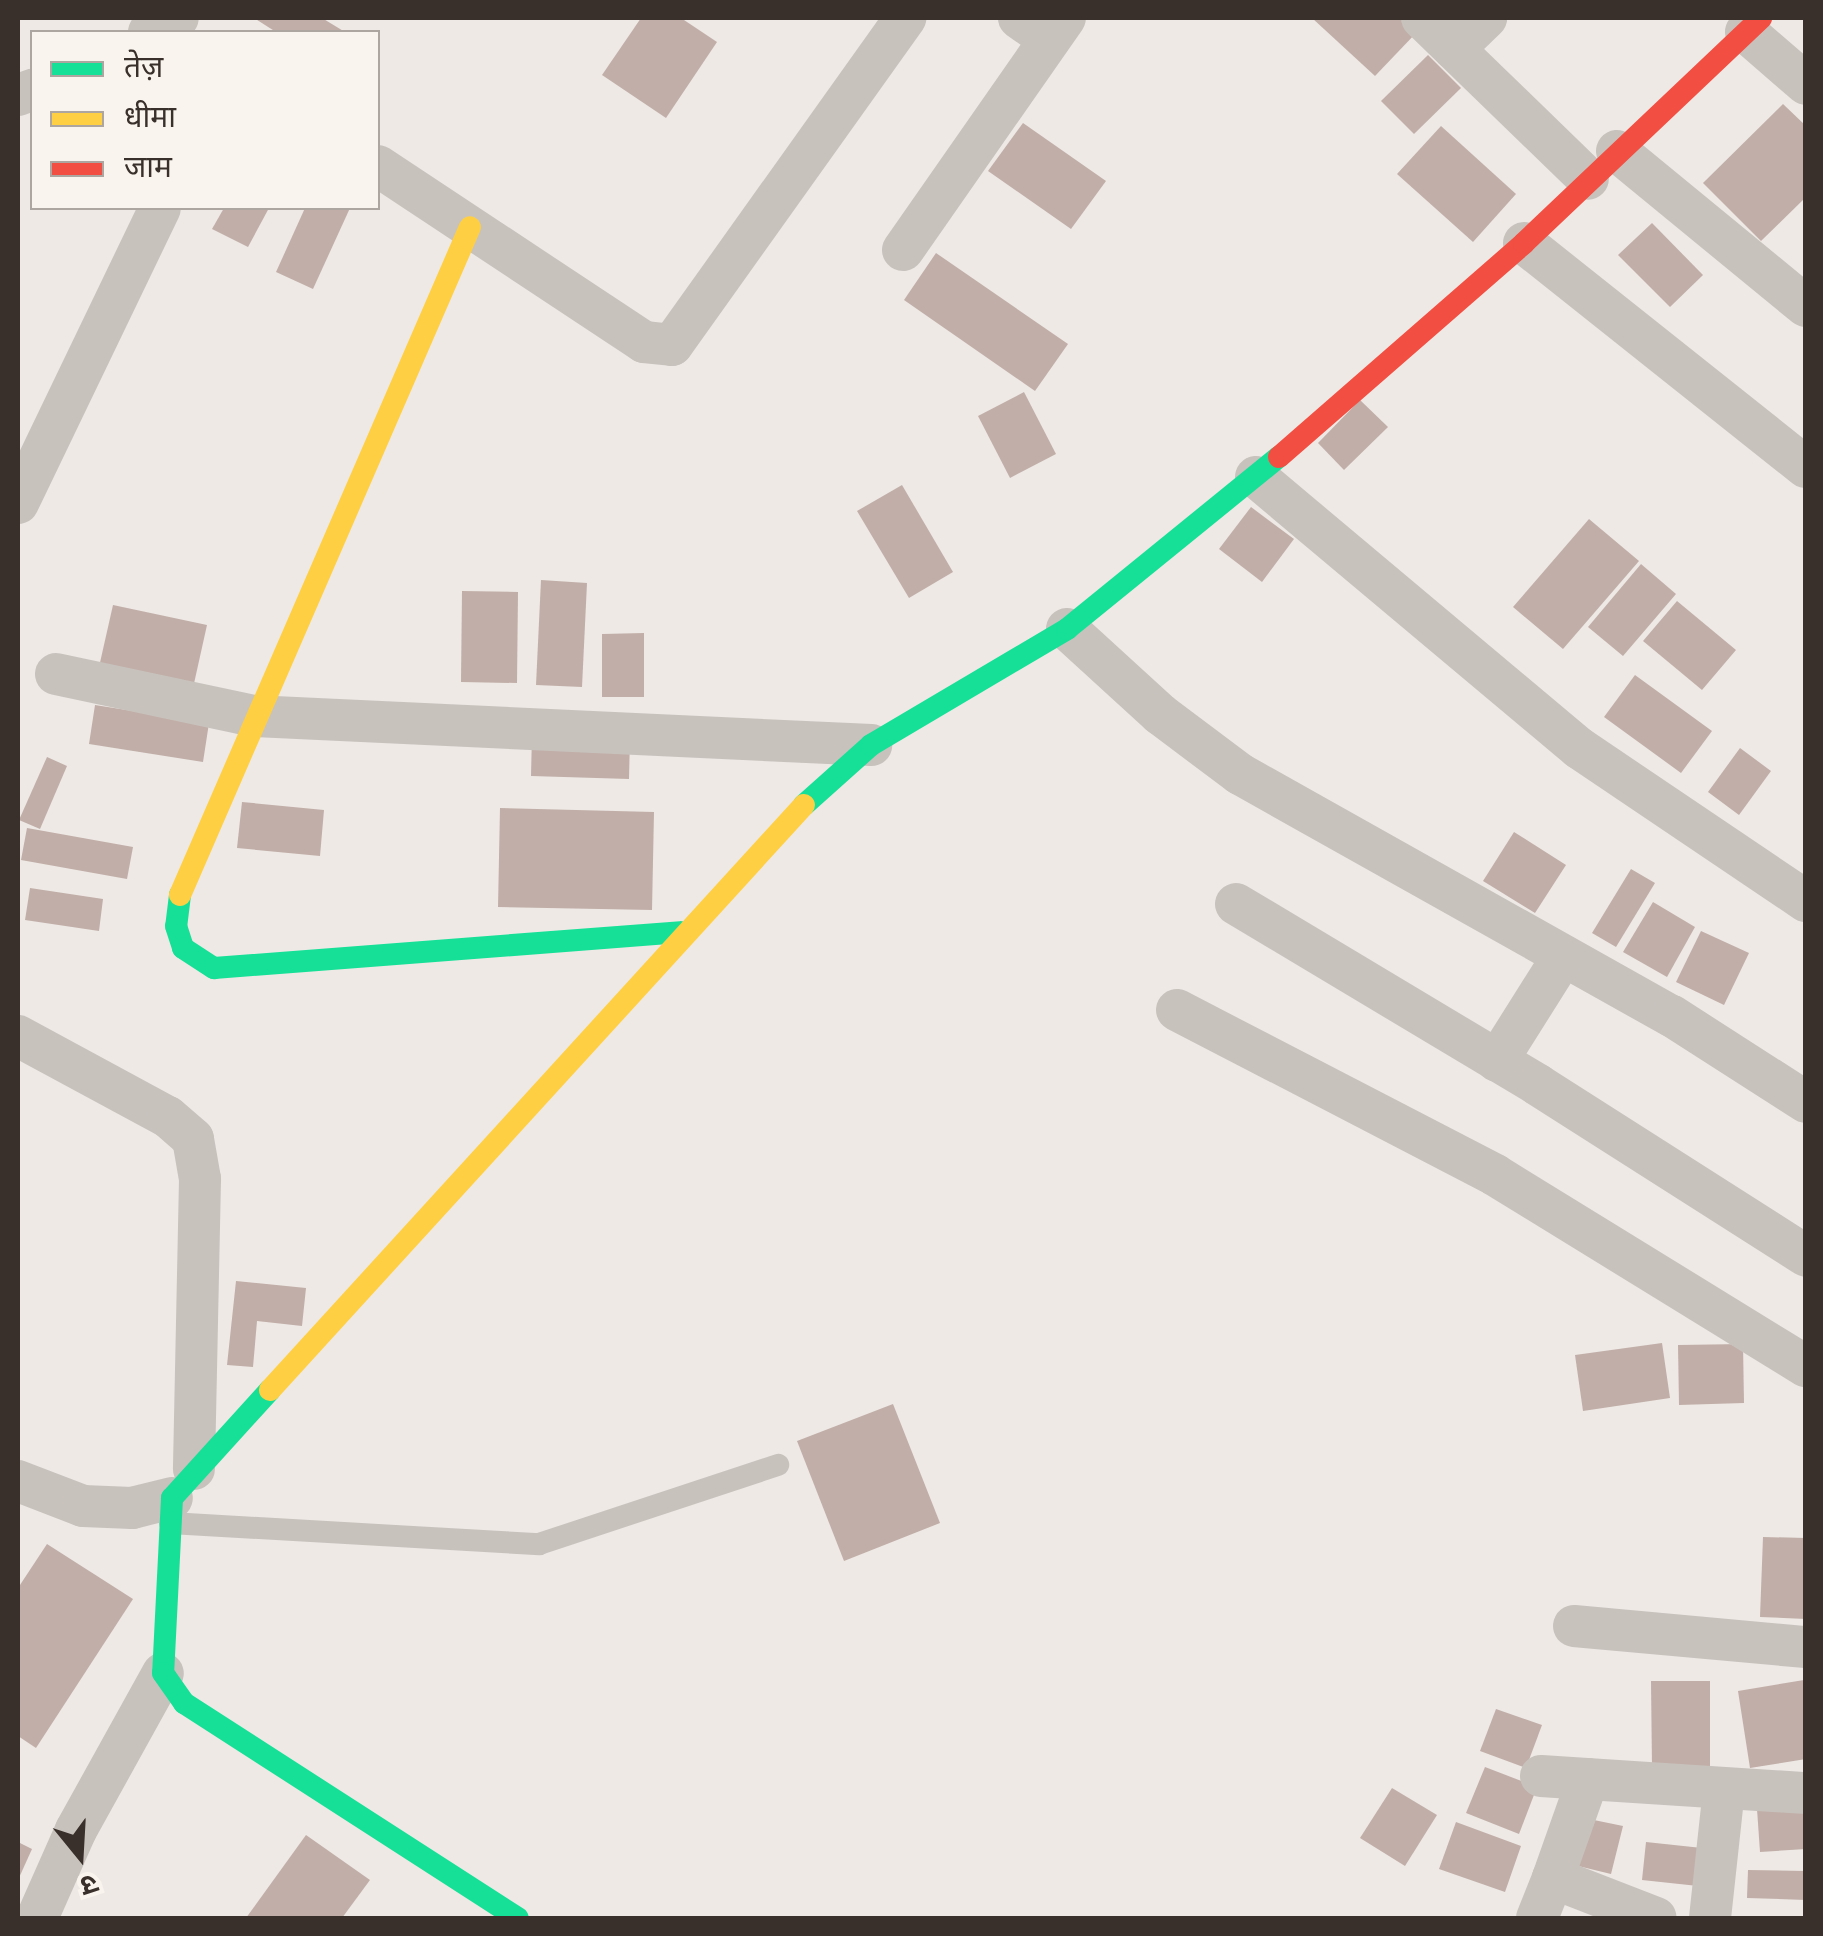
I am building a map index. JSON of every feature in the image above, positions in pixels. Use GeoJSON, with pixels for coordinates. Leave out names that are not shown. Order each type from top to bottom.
{"type":"FeatureCollection","features":[{"type":"Feature","properties":{"kind":"street"},"geometry":{"type":"LineString","coordinates":[[380,167],[644,342],[672,345],[905,18]]}},
{"type":"Feature","properties":{"kind":"street"},"geometry":{"type":"LineString","coordinates":[[1422,18],[1454,50],[1602,165],[1806,306]]}},
{"type":"Feature","properties":{"kind":"street"},"geometry":{"type":"LineString","coordinates":[[1454,50],[1486,18]]}},
{"type":"Feature","properties":{"kind":"street"},"geometry":{"type":"LineString","coordinates":[[903,250],[1044,24]]}},
{"type":"Feature","properties":{"kind":"street"},"geometry":{"type":"LineString","coordinates":[[18,1481],[84,1506],[132,1508],[179,1497],[681,932],[871,744],[1067,628],[1256,477],[1524,243],[1754,25],[1806,84]]}},
{"type":"Feature","properties":{"kind":"street"},"geometry":{"type":"LineString","coordinates":[[18,504],[159,210]]}},
{"type":"Feature","properties":{"kind":"street"},"geometry":{"type":"LineString","coordinates":[[470,227],[253,716],[180,892],[176,926],[183,948],[214,968],[681,932]]}},
{"type":"Feature","properties":{"kind":"street"},"geometry":{"type":"LineString","coordinates":[[1524,243],[1806,467]]}},
{"type":"Feature","properties":{"kind":"street"},"geometry":{"type":"LineString","coordinates":[[1256,477],[1578,748],[1806,901]]}},
{"type":"Feature","properties":{"kind":"street"},"geometry":{"type":"LineString","coordinates":[[1067,628],[1202,749],[1564,956],[1806,1102]]}},
{"type":"Feature","properties":{"kind":"street"},"geometry":{"type":"LineString","coordinates":[[56,674],[253,716],[871,744]]}},
{"type":"Feature","properties":{"kind":"street"},"geometry":{"type":"LineString","coordinates":[[1236,904],[1498,1061],[1806,1256]]}},
{"type":"Feature","properties":{"kind":"street"},"geometry":{"type":"LineString","coordinates":[[1498,1061],[1564,956]]}},
{"type":"Feature","properties":{"kind":"street"},"geometry":{"type":"LineString","coordinates":[[1177,1010],[1495,1175],[1806,1366]]}},
{"type":"Feature","properties":{"kind":"street"},"geometry":{"type":"LineString","coordinates":[[18,1036],[168,1117],[193,1140],[200,1178],[163,1673],[76,1830],[36,1918]]}},
{"type":"Feature","properties":{"kind":"street"},"geometry":{"type":"LineString","coordinates":[[1574,1626],[1806,1647]]}},
{"type":"Feature","properties":{"kind":"street"},"geometry":{"type":"LineString","coordinates":[[163,1673],[209,1722],[518,1918]]}},
{"type":"Feature","properties":{"kind":"street"},"geometry":{"type":"LineString","coordinates":[[1541,1776],[1806,1793]]}},
{"type":"Feature","properties":{"kind":"street"},"geometry":{"type":"LineString","coordinates":[[1537,1918],[1588,1779]]}},
{"type":"Feature","properties":{"kind":"street"},"geometry":{"type":"LineString","coordinates":[[1710,1918],[1724,1789]]}},
{"type":"Feature","properties":{"kind":"street"},"geometry":{"type":"LineString","coordinates":[[1553,1878],[1656,1918]]}},
{"type":"Feature","properties":{"kind":"lane"},"geometry":{"type":"LineString","coordinates":[[179,1497],[539,1544],[778,1465]]}},
{"type":"Feature","properties":{"kind":"building"},"geometry":{"type":"Polygon","coordinates":[[[254,18],[322,18],[342,30],[273,30],[254,18]]]}},
{"type":"Feature","properties":{"kind":"building"},"geometry":{"type":"Polygon","coordinates":[[[641,18],[681,18],[717,42],[666,118],[602,75],[641,18]]]}},
{"type":"Feature","properties":{"kind":"building"},"geometry":{"type":"Polygon","coordinates":[[[1312,18],[1402,18],[1417,32],[1375,76],[1312,18]]]}},
{"type":"Feature","properties":{"kind":"building"},"geometry":{"type":"Polygon","coordinates":[[[1428,55],[1461,88],[1414,134],[1381,101],[1428,55]]]}},
{"type":"Feature","properties":{"kind":"building"},"geometry":{"type":"Polygon","coordinates":[[[1783,104],[1806,126],[1806,197],[1761,241],[1703,183],[1783,104]]]}},
{"type":"Feature","properties":{"kind":"building"},"geometry":{"type":"Polygon","coordinates":[[[1023,123],[1106,181],[1071,229],[988,171],[1023,123]]]}},
{"type":"Feature","properties":{"kind":"building"},"geometry":{"type":"Polygon","coordinates":[[[1441,126],[1516,194],[1473,242],[1397,174],[1441,126]]]}},
{"type":"Feature","properties":{"kind":"building"},"geometry":{"type":"Polygon","coordinates":[[[223,210],[268,210],[248,247],[212,229],[223,210]]]}},
{"type":"Feature","properties":{"kind":"building"},"geometry":{"type":"Polygon","coordinates":[[[304,210],[349,210],[313,289],[276,272],[304,210]]]}},
{"type":"Feature","properties":{"kind":"building"},"geometry":{"type":"Polygon","coordinates":[[[1652,223],[1703,275],[1670,307],[1618,255],[1652,223]]]}},
{"type":"Feature","properties":{"kind":"building"},"geometry":{"type":"Polygon","coordinates":[[[936,253],[1068,344],[1035,391],[904,300],[936,253]]]}},
{"type":"Feature","properties":{"kind":"building"},"geometry":{"type":"Polygon","coordinates":[[[1024,392],[1056,454],[1010,478],[978,416],[1024,392]]]}},
{"type":"Feature","properties":{"kind":"building"},"geometry":{"type":"Polygon","coordinates":[[[1360,400],[1388,427],[1344,470],[1318,443],[1360,400]]]}},
{"type":"Feature","properties":{"kind":"building"},"geometry":{"type":"Polygon","coordinates":[[[902,485],[953,572],[909,598],[857,511],[902,485]]]}},
{"type":"Feature","properties":{"kind":"building"},"geometry":{"type":"Polygon","coordinates":[[[1251,507],[1294,539],[1262,582],[1219,549],[1251,507]]]}},
{"type":"Feature","properties":{"kind":"building"},"geometry":{"type":"Polygon","coordinates":[[[1589,519],[1639,561],[1563,649],[1513,607],[1589,519]]]}},
{"type":"Feature","properties":{"kind":"building"},"geometry":{"type":"Polygon","coordinates":[[[1641,564],[1676,594],[1623,656],[1588,627],[1641,564]]]}},
{"type":"Feature","properties":{"kind":"building"},"geometry":{"type":"Polygon","coordinates":[[[541,580],[587,583],[582,687],[536,685],[541,580]]]}},
{"type":"Feature","properties":{"kind":"building"},"geometry":{"type":"Polygon","coordinates":[[[462,591],[518,592],[517,683],[461,682],[462,591]]]}},
{"type":"Feature","properties":{"kind":"building"},"geometry":{"type":"Polygon","coordinates":[[[1677,601],[1736,650],[1702,690],[1643,641],[1677,601]]]}},
{"type":"Feature","properties":{"kind":"building"},"geometry":{"type":"Polygon","coordinates":[[[113,605],[207,625],[193,688],[99,667],[113,605]]]}},
{"type":"Feature","properties":{"kind":"building"},"geometry":{"type":"Polygon","coordinates":[[[644,633],[644,697],[602,697],[602,634],[644,633]]]}},
{"type":"Feature","properties":{"kind":"building"},"geometry":{"type":"Polygon","coordinates":[[[1635,675],[1712,731],[1681,773],[1604,717],[1635,675]]]}},
{"type":"Feature","properties":{"kind":"building"},"geometry":{"type":"Polygon","coordinates":[[[95,705],[209,723],[203,762],[89,744],[95,705]]]}},
{"type":"Feature","properties":{"kind":"building"},"geometry":{"type":"Polygon","coordinates":[[[532,735],[630,737],[629,779],[531,776],[532,735]]]}},
{"type":"Feature","properties":{"kind":"building"},"geometry":{"type":"Polygon","coordinates":[[[1740,748],[1771,771],[1739,815],[1708,792],[1740,748]]]}},
{"type":"Feature","properties":{"kind":"building"},"geometry":{"type":"Polygon","coordinates":[[[47,757],[67,766],[40,829],[19,820],[47,757]]]}},
{"type":"Feature","properties":{"kind":"building"},"geometry":{"type":"Polygon","coordinates":[[[242,802],[324,810],[320,856],[237,848],[242,802]]]}},
{"type":"Feature","properties":{"kind":"building"},"geometry":{"type":"Polygon","coordinates":[[[500,808],[654,812],[652,910],[498,907],[500,808]]]}},
{"type":"Feature","properties":{"kind":"building"},"geometry":{"type":"Polygon","coordinates":[[[27,828],[133,847],[127,879],[21,860],[27,828]]]}},
{"type":"Feature","properties":{"kind":"building"},"geometry":{"type":"Polygon","coordinates":[[[1514,832],[1566,865],[1535,913],[1483,881],[1514,832]]]}},
{"type":"Feature","properties":{"kind":"building"},"geometry":{"type":"Polygon","coordinates":[[[1631,869],[1655,883],[1616,947],[1592,933],[1631,869]]]}},
{"type":"Feature","properties":{"kind":"building"},"geometry":{"type":"Polygon","coordinates":[[[30,888],[103,899],[99,931],[25,920],[30,888]]]}},
{"type":"Feature","properties":{"kind":"building"},"geometry":{"type":"Polygon","coordinates":[[[1653,902],[1695,927],[1667,977],[1623,952],[1653,902]]]}},
{"type":"Feature","properties":{"kind":"building"},"geometry":{"type":"Polygon","coordinates":[[[1701,931],[1749,953],[1724,1005],[1676,982],[1701,931]]]}},
{"type":"Feature","properties":{"kind":"building"},"geometry":{"type":"Polygon","coordinates":[[[236,1281],[306,1288],[302,1326],[257,1321],[253,1367],[227,1365],[236,1281]]]}},
{"type":"Feature","properties":{"kind":"building"},"geometry":{"type":"Polygon","coordinates":[[[1662,1343],[1670,1398],[1583,1411],[1575,1355],[1662,1343]]]}},
{"type":"Feature","properties":{"kind":"building"},"geometry":{"type":"Polygon","coordinates":[[[1743,1344],[1744,1403],[1679,1405],[1678,1345],[1743,1344]]]}},
{"type":"Feature","properties":{"kind":"building"},"geometry":{"type":"Polygon","coordinates":[[[893,1404],[940,1523],[844,1561],[797,1441],[893,1404]]]}},
{"type":"Feature","properties":{"kind":"building"},"geometry":{"type":"Polygon","coordinates":[[[1763,1537],[1806,1538],[1806,1619],[1760,1617],[1763,1537]]]}},
{"type":"Feature","properties":{"kind":"building"},"geometry":{"type":"Polygon","coordinates":[[[47,1544],[133,1599],[36,1748],[18,1736],[18,1588],[47,1544]]]}},
{"type":"Feature","properties":{"kind":"building"},"geometry":{"type":"Polygon","coordinates":[[[1804,1680],[1806,1759],[1750,1768],[1738,1691],[1804,1680]]]}},
{"type":"Feature","properties":{"kind":"building"},"geometry":{"type":"Polygon","coordinates":[[[1651,1681],[1710,1681],[1710,1768],[1652,1768],[1651,1681]]]}},
{"type":"Feature","properties":{"kind":"building"},"geometry":{"type":"Polygon","coordinates":[[[1496,1709],[1542,1725],[1526,1768],[1480,1751],[1496,1709]]]}},
{"type":"Feature","properties":{"kind":"building"},"geometry":{"type":"Polygon","coordinates":[[[1485,1767],[1537,1787],[1519,1834],[1466,1813],[1485,1767]]]}},
{"type":"Feature","properties":{"kind":"building"},"geometry":{"type":"Polygon","coordinates":[[[1392,1788],[1437,1815],[1405,1866],[1360,1838],[1392,1788]]]}},
{"type":"Feature","properties":{"kind":"building"},"geometry":{"type":"Polygon","coordinates":[[[1806,1805],[1806,1849],[1760,1852],[1757,1809],[1806,1805]]]}},
{"type":"Feature","properties":{"kind":"building"},"geometry":{"type":"Polygon","coordinates":[[[1589,1819],[1623,1826],[1611,1874],[1578,1866],[1589,1819]]]}},
{"type":"Feature","properties":{"kind":"building"},"geometry":{"type":"Polygon","coordinates":[[[1456,1822],[1521,1846],[1505,1892],[1439,1869],[1456,1822]]]}},
{"type":"Feature","properties":{"kind":"building"},"geometry":{"type":"Polygon","coordinates":[[[306,1835],[370,1880],[342,1918],[246,1918],[306,1835]]]}},
{"type":"Feature","properties":{"kind":"building"},"geometry":{"type":"Polygon","coordinates":[[[18,1842],[32,1849],[18,1880],[18,1842]]]}},
{"type":"Feature","properties":{"kind":"building"},"geometry":{"type":"Polygon","coordinates":[[[1646,1842],[1702,1848],[1698,1886],[1642,1880],[1646,1842]]]}},
{"type":"Feature","properties":{"kind":"building"},"geometry":{"type":"Polygon","coordinates":[[[1748,1870],[1806,1871],[1806,1900],[1747,1898],[1748,1870]]]}},
{"type":"Feature","properties":{"kind":"traffic: fast"},"geometry":{"type":"LineString","coordinates":[[804,805],[871,745],[1067,629],[1279,457]]}},
{"type":"Feature","properties":{"kind":"traffic: fast"},"geometry":{"type":"LineString","coordinates":[[180,895],[176,926],[183,948],[214,968],[681,932]]}},
{"type":"Feature","properties":{"kind":"traffic: fast"},"geometry":{"type":"LineString","coordinates":[[270,1390],[172,1498],[163,1673],[184,1703],[518,1918]]}},
{"type":"Feature","properties":{"kind":"traffic: slow"},"geometry":{"type":"LineString","coordinates":[[180,895],[470,227]]}},
{"type":"Feature","properties":{"kind":"traffic: slow"},"geometry":{"type":"LineString","coordinates":[[270,1390],[804,805]]}},
{"type":"Feature","properties":{"kind":"traffic: jam"},"geometry":{"type":"LineString","coordinates":[[1279,457],[1524,243],[1761,18]]}}]}
